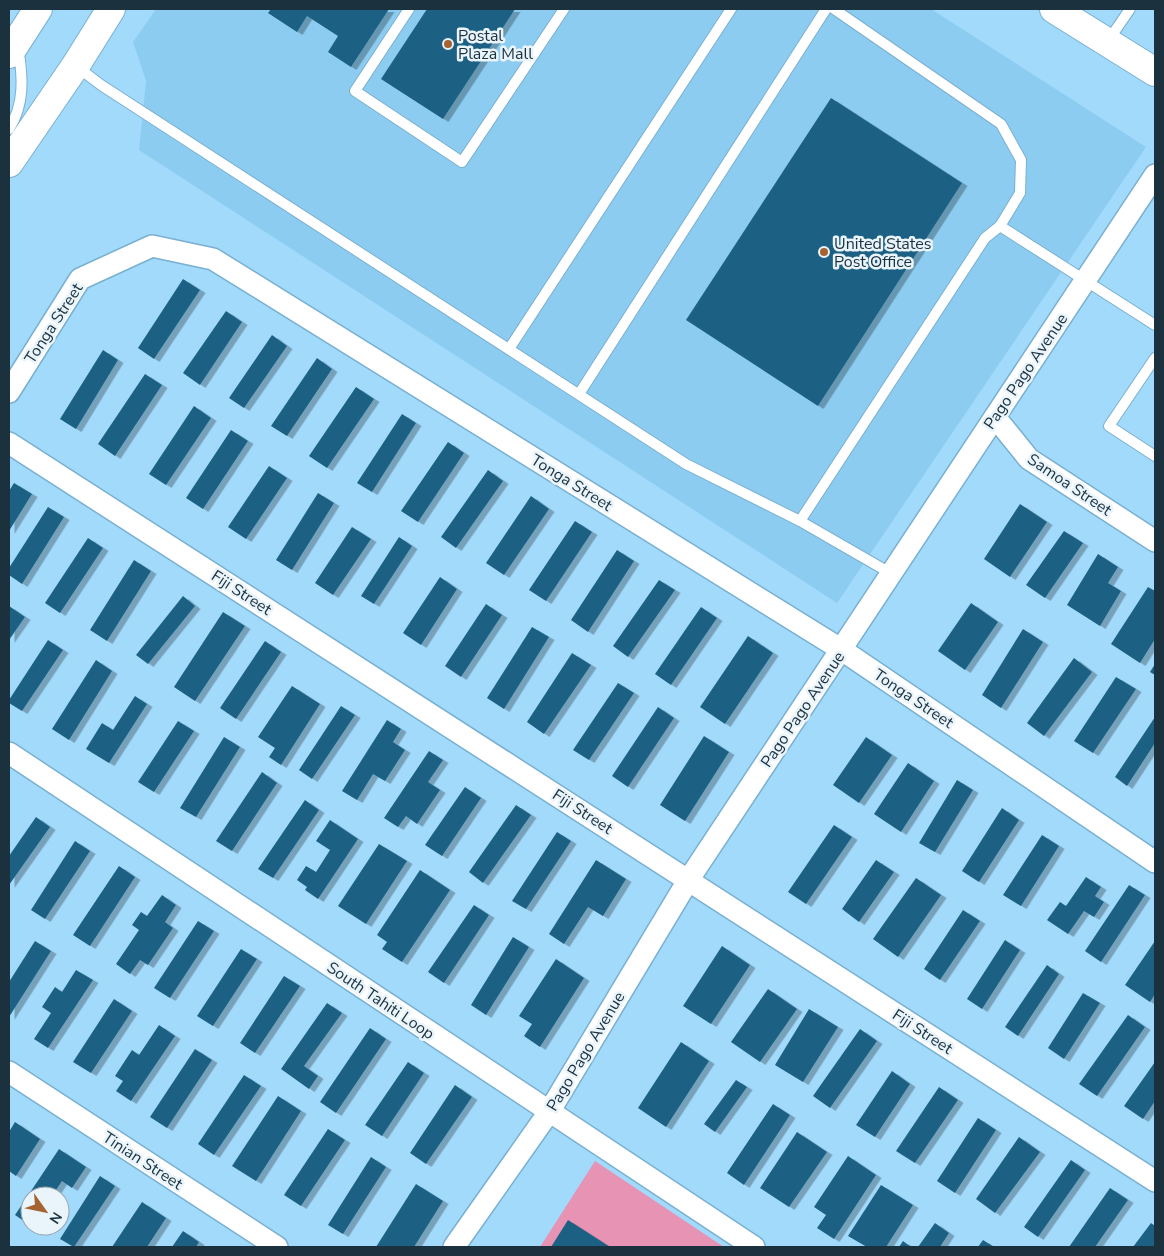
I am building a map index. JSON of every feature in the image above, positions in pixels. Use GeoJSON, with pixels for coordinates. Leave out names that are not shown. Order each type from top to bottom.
{"type":"FeatureCollection","features":[{"type":"Feature","properties":{"kind":"main road"},"geometry":{"type":"LineString","coordinates":[[11,44],[38,9]]}},
{"type":"Feature","properties":{"kind":"main road"},"geometry":{"type":"LineString","coordinates":[[9,163],[76,65],[111,9]]}},
{"type":"Feature","properties":{"kind":"main road"},"geometry":{"type":"LineString","coordinates":[[1054,9],[1155,72]]}},
{"type":"Feature","properties":{"kind":"street","name":"Pago Pago Avenue"},"geometry":{"type":"LineString","coordinates":[[454,1247],[549,1112],[689,879],[1155,174]]}},
{"type":"Feature","properties":{"kind":"street","name":"Tonga Street"},"geometry":{"type":"LineString","coordinates":[[9,392],[80,280],[152,246],[213,259],[842,650],[1155,862]]}},
{"type":"Feature","properties":{"kind":"street","name":"Samoa Street"},"geometry":{"type":"LineString","coordinates":[[995,417],[1029,459],[1155,541]]}},
{"type":"Feature","properties":{"kind":"street","name":"Fiji Street"},"geometry":{"type":"LineString","coordinates":[[9,443],[689,879],[1155,1181]]}},
{"type":"Feature","properties":{"kind":"street","name":"South Tahiti Loop"},"geometry":{"type":"LineString","coordinates":[[9,753],[754,1247]]}},
{"type":"Feature","properties":{"kind":"street","name":"Tinian Street"},"geometry":{"type":"LineString","coordinates":[[9,1072],[277,1247]]}},
{"type":"Feature","properties":{"kind":"lane"},"geometry":{"type":"LineString","coordinates":[[409,9],[356,91],[462,162],[564,9]]}},
{"type":"Feature","properties":{"kind":"lane"},"geometry":{"type":"LineString","coordinates":[[509,349],[732,9]]}},
{"type":"Feature","properties":{"kind":"lane"},"geometry":{"type":"LineString","coordinates":[[579,394],[826,9]]}},
{"type":"Feature","properties":{"kind":"lane"},"geometry":{"type":"LineString","coordinates":[[800,521],[985,238],[1000,226],[1020,193],[1021,160],[1001,124],[834,9]]}},
{"type":"Feature","properties":{"kind":"lane"},"geometry":{"type":"LineString","coordinates":[[1107,43],[1130,9]]}},
{"type":"Feature","properties":{"kind":"lane"},"geometry":{"type":"LineString","coordinates":[[9,129],[20,104],[22,75],[11,44]]}},
{"type":"Feature","properties":{"kind":"lane"},"geometry":{"type":"LineString","coordinates":[[76,65],[101,85],[686,464],[800,521],[892,574]]}},
{"type":"Feature","properties":{"kind":"lane"},"geometry":{"type":"LineString","coordinates":[[1000,226],[1155,325]]}},
{"type":"Feature","properties":{"kind":"lane"},"geometry":{"type":"LineString","coordinates":[[1155,358],[1109,426],[1155,456]]}},
{"type":"Feature","properties":{"kind":"shaded area"},"geometry":{"type":"Polygon","coordinates":[[[156,9],[931,9],[1146,147],[837,603],[139,150],[146,81],[133,42],[156,9]]]}},
{"type":"Feature","properties":{"kind":"shaded area"},"geometry":{"type":"Polygon","coordinates":[[[595,1161],[724,1247],[540,1247],[595,1161]]]}},
{"type":"Feature","properties":{"kind":"building"},"geometry":{"type":"Polygon","coordinates":[[[271,9],[389,9],[351,67],[328,52],[338,36],[307,16],[297,32],[268,13],[271,9]]]}},
{"type":"Feature","properties":{"kind":"building","name":"Postal Plaza Mall"},"geometry":{"type":"Polygon","coordinates":[[[427,9],[515,9],[443,119],[381,79],[427,9]]]}},
{"type":"Feature","properties":{"kind":"building","name":"United States Post Office"},"geometry":{"type":"Polygon","coordinates":[[[831,98],[962,183],[818,406],[686,320],[831,98]]]}},
{"type":"Feature","properties":{"kind":"building"},"geometry":{"type":"Polygon","coordinates":[[[183,279],[200,290],[154,359],[138,348],[183,279]]]}},
{"type":"Feature","properties":{"kind":"building"},"geometry":{"type":"Polygon","coordinates":[[[226,311],[242,322],[200,385],[183,373],[226,311]]]}},
{"type":"Feature","properties":{"kind":"building"},"geometry":{"type":"Polygon","coordinates":[[[272,335],[287,346],[244,408],[229,398],[272,335]]]}},
{"type":"Feature","properties":{"kind":"building"},"geometry":{"type":"Polygon","coordinates":[[[103,350],[118,360],[76,429],[60,419],[103,350]]]}},
{"type":"Feature","properties":{"kind":"building"},"geometry":{"type":"Polygon","coordinates":[[[317,358],[332,369],[287,436],[271,426],[317,358]]]}},
{"type":"Feature","properties":{"kind":"building"},"geometry":{"type":"Polygon","coordinates":[[[145,374],[162,385],[115,456],[98,444],[145,374]]]}},
{"type":"Feature","properties":{"kind":"building"},"geometry":{"type":"Polygon","coordinates":[[[356,387],[374,399],[327,468],[309,456],[356,387]]]}},
{"type":"Feature","properties":{"kind":"building"},"geometry":{"type":"Polygon","coordinates":[[[194,406],[211,418],[166,485],[149,474],[194,406]]]}},
{"type":"Feature","properties":{"kind":"building"},"geometry":{"type":"Polygon","coordinates":[[[402,414],[416,423],[372,492],[357,483],[402,414]]]}},
{"type":"Feature","properties":{"kind":"building"},"geometry":{"type":"Polygon","coordinates":[[[231,430],[248,441],[203,509],[186,498],[231,430]]]}},
{"type":"Feature","properties":{"kind":"building"},"geometry":{"type":"Polygon","coordinates":[[[448,442],[464,453],[418,522],[401,511],[448,442]]]}},
{"type":"Feature","properties":{"kind":"building"},"geometry":{"type":"Polygon","coordinates":[[[269,466],[287,478],[246,539],[228,527],[269,466]]]}},
{"type":"Feature","properties":{"kind":"building"},"geometry":{"type":"Polygon","coordinates":[[[488,470],[503,481],[456,548],[441,537],[488,470]]]}},
{"type":"Feature","properties":{"kind":"building"},"geometry":{"type":"Polygon","coordinates":[[[14,483],[32,494],[9,531],[9,491],[14,483]]]}},
{"type":"Feature","properties":{"kind":"building"},"geometry":{"type":"Polygon","coordinates":[[[318,493],[334,503],[292,570],[276,560],[318,493]]]}},
{"type":"Feature","properties":{"kind":"building"},"geometry":{"type":"Polygon","coordinates":[[[531,496],[549,509],[504,575],[486,563],[531,496]]]}},
{"type":"Feature","properties":{"kind":"building"},"geometry":{"type":"Polygon","coordinates":[[[1020,504],[1047,522],[1010,577],[984,559],[1020,504]]]}},
{"type":"Feature","properties":{"kind":"building"},"geometry":{"type":"Polygon","coordinates":[[[48,507],[64,517],[22,584],[9,575],[9,568],[48,507]]]}},
{"type":"Feature","properties":{"kind":"building"},"geometry":{"type":"Polygon","coordinates":[[[575,521],[592,532],[546,601],[529,590],[575,521]]]}},
{"type":"Feature","properties":{"kind":"building"},"geometry":{"type":"Polygon","coordinates":[[[352,527],[371,539],[333,595],[315,583],[352,527]]]}},
{"type":"Feature","properties":{"kind":"building"},"geometry":{"type":"Polygon","coordinates":[[[1064,531],[1083,543],[1045,598],[1026,585],[1064,531]]]}},
{"type":"Feature","properties":{"kind":"building"},"geometry":{"type":"Polygon","coordinates":[[[399,537],[412,546],[374,604],[361,596],[399,537]]]}},
{"type":"Feature","properties":{"kind":"building"},"geometry":{"type":"Polygon","coordinates":[[[88,538],[103,548],[60,613],[45,603],[88,538]]]}},
{"type":"Feature","properties":{"kind":"building"},"geometry":{"type":"Polygon","coordinates":[[[617,550],[634,561],[588,632],[571,620],[617,550]]]}},
{"type":"Feature","properties":{"kind":"building"},"geometry":{"type":"Polygon","coordinates":[[[1098,554],[1118,567],[1108,583],[1121,591],[1100,626],[1067,605],[1098,554]]]}},
{"type":"Feature","properties":{"kind":"building"},"geometry":{"type":"Polygon","coordinates":[[[134,560],[151,571],[107,641],[90,630],[134,560]]]}},
{"type":"Feature","properties":{"kind":"building"},"geometry":{"type":"Polygon","coordinates":[[[440,577],[457,589],[421,645],[403,633],[440,577]]]}},
{"type":"Feature","properties":{"kind":"building"},"geometry":{"type":"Polygon","coordinates":[[[659,580],[675,590],[628,657],[613,646],[659,580]]]}},
{"type":"Feature","properties":{"kind":"building"},"geometry":{"type":"Polygon","coordinates":[[[1148,587],[1155,591],[1155,639],[1140,663],[1111,644],[1148,587]]]}},
{"type":"Feature","properties":{"kind":"building"},"geometry":{"type":"Polygon","coordinates":[[[183,596],[195,606],[148,664],[136,655],[183,596]]]}},
{"type":"Feature","properties":{"kind":"building"},"geometry":{"type":"Polygon","coordinates":[[[971,603],[998,622],[965,670],[938,651],[971,603]]]}},
{"type":"Feature","properties":{"kind":"building"},"geometry":{"type":"Polygon","coordinates":[[[486,604],[502,615],[461,677],[445,666],[486,604]]]}},
{"type":"Feature","properties":{"kind":"building"},"geometry":{"type":"Polygon","coordinates":[[[9,606],[25,617],[9,640],[9,606]]]}},
{"type":"Feature","properties":{"kind":"building"},"geometry":{"type":"Polygon","coordinates":[[[701,607],[717,618],[671,685],[655,674],[701,607]]]}},
{"type":"Feature","properties":{"kind":"building"},"geometry":{"type":"Polygon","coordinates":[[[223,612],[245,626],[195,701],[174,687],[223,612]]]}},
{"type":"Feature","properties":{"kind":"building"},"geometry":{"type":"Polygon","coordinates":[[[532,627],[549,637],[504,709],[487,698],[532,627]]]}},
{"type":"Feature","properties":{"kind":"building"},"geometry":{"type":"Polygon","coordinates":[[[1023,629],[1043,642],[1001,708],[982,695],[1023,629]]]}},
{"type":"Feature","properties":{"kind":"building"},"geometry":{"type":"Polygon","coordinates":[[[748,636],[773,653],[725,724],[700,707],[748,636]]]}},
{"type":"Feature","properties":{"kind":"building"},"geometry":{"type":"Polygon","coordinates":[[[48,640],[63,650],[22,711],[9,703],[9,700],[48,640]]]}},
{"type":"Feature","properties":{"kind":"building"},"geometry":{"type":"Polygon","coordinates":[[[265,641],[281,652],[236,719],[220,708],[265,641]]]}},
{"type":"Feature","properties":{"kind":"building"},"geometry":{"type":"Polygon","coordinates":[[[572,653],[591,665],[544,734],[527,722],[572,653]]]}},
{"type":"Feature","properties":{"kind":"building"},"geometry":{"type":"Polygon","coordinates":[[[1074,658],[1092,672],[1044,736],[1027,723],[1074,658]]]}},
{"type":"Feature","properties":{"kind":"building"},"geometry":{"type":"Polygon","coordinates":[[[96,660],[112,671],[69,740],[52,729],[96,660]]]}},
{"type":"Feature","properties":{"kind":"building"},"geometry":{"type":"Polygon","coordinates":[[[1155,664],[1155,675],[1150,672],[1155,664]]]}},
{"type":"Feature","properties":{"kind":"building"},"geometry":{"type":"Polygon","coordinates":[[[1116,677],[1136,689],[1093,753],[1074,741],[1116,677]]]}},
{"type":"Feature","properties":{"kind":"building"},"geometry":{"type":"Polygon","coordinates":[[[618,683],[634,693],[589,760],[573,750],[618,683]]]}},
{"type":"Feature","properties":{"kind":"building"},"geometry":{"type":"Polygon","coordinates":[[[292,686],[320,704],[281,765],[269,757],[275,748],[258,737],[292,686]]]}},
{"type":"Feature","properties":{"kind":"building"},"geometry":{"type":"Polygon","coordinates":[[[135,696],[147,704],[109,763],[86,749],[102,723],[113,730],[135,696]]]}},
{"type":"Feature","properties":{"kind":"building"},"geometry":{"type":"Polygon","coordinates":[[[341,706],[355,715],[312,779],[299,770],[341,706]]]}},
{"type":"Feature","properties":{"kind":"building"},"geometry":{"type":"Polygon","coordinates":[[[658,707],[674,718],[628,787],[612,776],[658,707]]]}},
{"type":"Feature","properties":{"kind":"building"},"geometry":{"type":"Polygon","coordinates":[[[1155,717],[1155,743],[1127,786],[1115,777],[1155,717]]]}},
{"type":"Feature","properties":{"kind":"building"},"geometry":{"type":"Polygon","coordinates":[[[387,720],[401,729],[393,742],[405,750],[385,781],[373,774],[357,800],[342,791],[387,720]]]}},
{"type":"Feature","properties":{"kind":"building"},"geometry":{"type":"Polygon","coordinates":[[[178,721],[194,731],[154,792],[138,782],[178,721]]]}},
{"type":"Feature","properties":{"kind":"building"},"geometry":{"type":"Polygon","coordinates":[[[704,736],[729,752],[685,821],[660,805],[704,736]]]}},
{"type":"Feature","properties":{"kind":"building"},"geometry":{"type":"Polygon","coordinates":[[[224,737],[240,747],[196,817],[180,808],[224,737]]]}},
{"type":"Feature","properties":{"kind":"building"},"geometry":{"type":"Polygon","coordinates":[[[866,737],[892,755],[859,803],[833,785],[866,737]]]}},
{"type":"Feature","properties":{"kind":"building"},"geometry":{"type":"Polygon","coordinates":[[[429,751],[443,760],[428,782],[440,790],[417,824],[406,816],[398,827],[384,818],[429,751]]]}},
{"type":"Feature","properties":{"kind":"building"},"geometry":{"type":"Polygon","coordinates":[[[908,763],[934,781],[901,832],[874,814],[908,763]]]}},
{"type":"Feature","properties":{"kind":"building"},"geometry":{"type":"Polygon","coordinates":[[[262,772],[277,783],[232,851],[216,841],[262,772]]]}},
{"type":"Feature","properties":{"kind":"building"},"geometry":{"type":"Polygon","coordinates":[[[957,780],[973,790],[935,852],[919,843],[957,780]]]}},
{"type":"Feature","properties":{"kind":"building"},"geometry":{"type":"Polygon","coordinates":[[[465,787],[481,798],[442,856],[425,845],[465,787]]]}},
{"type":"Feature","properties":{"kind":"building"},"geometry":{"type":"Polygon","coordinates":[[[305,800],[319,810],[273,878],[258,869],[305,800]]]}},
{"type":"Feature","properties":{"kind":"building"},"geometry":{"type":"Polygon","coordinates":[[[516,805],[531,815],[483,883],[469,872],[516,805]]]}},
{"type":"Feature","properties":{"kind":"building"},"geometry":{"type":"Polygon","coordinates":[[[1002,808],[1019,820],[979,882],[962,871],[1002,808]]]}},
{"type":"Feature","properties":{"kind":"building"},"geometry":{"type":"Polygon","coordinates":[[[36,817],[50,827],[9,885],[9,856],[36,817]]]}},
{"type":"Feature","properties":{"kind":"building"},"geometry":{"type":"Polygon","coordinates":[[[330,820],[358,839],[318,899],[305,890],[307,887],[297,880],[306,866],[316,872],[330,850],[316,841],[330,820]]]}},
{"type":"Feature","properties":{"kind":"building"},"geometry":{"type":"Polygon","coordinates":[[[834,825],[852,837],[806,904],[788,892],[834,825]]]}},
{"type":"Feature","properties":{"kind":"building"},"geometry":{"type":"Polygon","coordinates":[[[557,832],[571,841],[526,909],[512,901],[557,832]]]}},
{"type":"Feature","properties":{"kind":"building"},"geometry":{"type":"Polygon","coordinates":[[[1042,835],[1059,846],[1021,906],[1003,895],[1042,835]]]}},
{"type":"Feature","properties":{"kind":"building"},"geometry":{"type":"Polygon","coordinates":[[[75,841],[90,851],[45,919],[31,910],[75,841]]]}},
{"type":"Feature","properties":{"kind":"building"},"geometry":{"type":"Polygon","coordinates":[[[379,844],[407,861],[366,924],[338,906],[379,844]]]}},
{"type":"Feature","properties":{"kind":"building"},"geometry":{"type":"Polygon","coordinates":[[[596,860],[626,879],[603,916],[588,907],[564,944],[549,934],[596,860]]]}},
{"type":"Feature","properties":{"kind":"building"},"geometry":{"type":"Polygon","coordinates":[[[876,860],[894,872],[859,922],[842,909],[876,860]]]}},
{"type":"Feature","properties":{"kind":"building"},"geometry":{"type":"Polygon","coordinates":[[[119,866],[135,877],[90,946],[73,935],[119,866]]]}},
{"type":"Feature","properties":{"kind":"building"},"geometry":{"type":"Polygon","coordinates":[[[420,870],[450,890],[402,962],[382,949],[387,942],[377,935],[420,870]]]}},
{"type":"Feature","properties":{"kind":"building"},"geometry":{"type":"Polygon","coordinates":[[[1086,877],[1101,887],[1095,896],[1104,902],[1094,917],[1084,911],[1068,934],[1047,920],[1060,902],[1066,906],[1086,877]]]}},
{"type":"Feature","properties":{"kind":"building"},"geometry":{"type":"Polygon","coordinates":[[[916,878],[941,895],[898,957],[873,939],[916,878]]]}},
{"type":"Feature","properties":{"kind":"building"},"geometry":{"type":"Polygon","coordinates":[[[1129,885],[1145,895],[1101,962],[1085,951],[1129,885]]]}},
{"type":"Feature","properties":{"kind":"building"},"geometry":{"type":"Polygon","coordinates":[[[162,895],[176,905],[165,922],[173,928],[148,965],[140,960],[130,974],[116,964],[139,930],[132,925],[141,912],[147,916],[162,895]]]}},
{"type":"Feature","properties":{"kind":"building"},"geometry":{"type":"Polygon","coordinates":[[[474,905],[489,915],[444,983],[428,972],[474,905]]]}},
{"type":"Feature","properties":{"kind":"building"},"geometry":{"type":"Polygon","coordinates":[[[963,910],[980,921],[940,980],[924,969],[963,910]]]}},
{"type":"Feature","properties":{"kind":"building"},"geometry":{"type":"Polygon","coordinates":[[[198,921],[214,931],[170,998],[154,988],[198,921]]]}},
{"type":"Feature","properties":{"kind":"building"},"geometry":{"type":"Polygon","coordinates":[[[513,937],[529,947],[486,1015],[471,1005],[513,937]]]}},
{"type":"Feature","properties":{"kind":"building"},"geometry":{"type":"Polygon","coordinates":[[[1005,940],[1020,950],[982,1009],[967,999],[1005,940]]]}},
{"type":"Feature","properties":{"kind":"building"},"geometry":{"type":"Polygon","coordinates":[[[35,941],[51,951],[9,1017],[9,982],[35,941]]]}},
{"type":"Feature","properties":{"kind":"building"},"geometry":{"type":"Polygon","coordinates":[[[1155,941],[1155,994],[1150,1002],[1125,985],[1155,941]]]}},
{"type":"Feature","properties":{"kind":"building"},"geometry":{"type":"Polygon","coordinates":[[[722,946],[750,965],[711,1024],[683,1006],[722,946]]]}},
{"type":"Feature","properties":{"kind":"building"},"geometry":{"type":"Polygon","coordinates":[[[241,949],[257,959],[213,1026],[197,1016],[241,949]]]}},
{"type":"Feature","properties":{"kind":"building"},"geometry":{"type":"Polygon","coordinates":[[[556,959],[584,978],[540,1047],[524,1036],[532,1024],[519,1016],[556,959]]]}},
{"type":"Feature","properties":{"kind":"building"},"geometry":{"type":"Polygon","coordinates":[[[1047,965],[1059,974],[1018,1036],[1005,1027],[1047,965]]]}},
{"type":"Feature","properties":{"kind":"building"},"geometry":{"type":"Polygon","coordinates":[[[76,970],[93,980],[48,1048],[34,1039],[51,1013],[42,1007],[55,987],[62,992],[76,970]]]}},
{"type":"Feature","properties":{"kind":"building"},"geometry":{"type":"Polygon","coordinates":[[[284,976],[300,986],[255,1053],[240,1043],[284,976]]]}},
{"type":"Feature","properties":{"kind":"building"},"geometry":{"type":"Polygon","coordinates":[[[768,989],[797,1009],[760,1062],[731,1042],[768,989]]]}},
{"type":"Feature","properties":{"kind":"building"},"geometry":{"type":"Polygon","coordinates":[[[1083,993],[1100,1003],[1064,1059],[1048,1048],[1083,993]]]}},
{"type":"Feature","properties":{"kind":"building"},"geometry":{"type":"Polygon","coordinates":[[[114,999],[132,1011],[91,1073],[73,1062],[114,999]]]}},
{"type":"Feature","properties":{"kind":"building"},"geometry":{"type":"Polygon","coordinates":[[[327,1003],[342,1013],[304,1066],[318,1076],[309,1089],[281,1069],[327,1003]]]}},
{"type":"Feature","properties":{"kind":"building"},"geometry":{"type":"Polygon","coordinates":[[[809,1009],[838,1027],[803,1082],[775,1065],[809,1009]]]}},
{"type":"Feature","properties":{"kind":"building"},"geometry":{"type":"Polygon","coordinates":[[[1128,1015],[1145,1027],[1097,1096],[1079,1084],[1128,1015]]]}},
{"type":"Feature","properties":{"kind":"building"},"geometry":{"type":"Polygon","coordinates":[[[159,1025],[175,1036],[131,1101],[116,1091],[123,1081],[115,1076],[132,1050],[139,1055],[159,1025]]]}},
{"type":"Feature","properties":{"kind":"building"},"geometry":{"type":"Polygon","coordinates":[[[370,1028],[386,1039],[336,1113],[320,1102],[370,1028]]]}},
{"type":"Feature","properties":{"kind":"building"},"geometry":{"type":"Polygon","coordinates":[[[860,1029],[877,1041],[830,1108],[813,1096],[860,1029]]]}},
{"type":"Feature","properties":{"kind":"building"},"geometry":{"type":"Polygon","coordinates":[[[681,1042],[709,1061],[666,1127],[638,1108],[681,1042]]]}},
{"type":"Feature","properties":{"kind":"building"},"geometry":{"type":"Polygon","coordinates":[[[195,1049],[212,1060],[167,1128],[150,1117],[195,1049]]]}},
{"type":"Feature","properties":{"kind":"building"},"geometry":{"type":"Polygon","coordinates":[[[408,1062],[424,1073],[382,1136],[365,1125],[408,1062]]]}},
{"type":"Feature","properties":{"kind":"building"},"geometry":{"type":"Polygon","coordinates":[[[1155,1062],[1155,1101],[1143,1119],[1124,1106],[1155,1062]]]}},
{"type":"Feature","properties":{"kind":"building"},"geometry":{"type":"Polygon","coordinates":[[[892,1071],[910,1084],[875,1137],[856,1125],[892,1071]]]}},
{"type":"Feature","properties":{"kind":"building"},"geometry":{"type":"Polygon","coordinates":[[[244,1075],[261,1086],[214,1155],[198,1144],[244,1075]]]}},
{"type":"Feature","properties":{"kind":"building"},"geometry":{"type":"Polygon","coordinates":[[[736,1080],[747,1087],[715,1132],[704,1124],[736,1080]]]}},
{"type":"Feature","properties":{"kind":"building"},"geometry":{"type":"Polygon","coordinates":[[[455,1085],[472,1097],[426,1164],[410,1153],[455,1085]]]}},
{"type":"Feature","properties":{"kind":"building"},"geometry":{"type":"Polygon","coordinates":[[[939,1087],[958,1100],[915,1163],[896,1151],[939,1087]]]}},
{"type":"Feature","properties":{"kind":"building"},"geometry":{"type":"Polygon","coordinates":[[[278,1096],[301,1111],[256,1181],[232,1166],[278,1096]]]}},
{"type":"Feature","properties":{"kind":"building"},"geometry":{"type":"Polygon","coordinates":[[[773,1104],[790,1115],[744,1185],[727,1173],[773,1104]]]}},
{"type":"Feature","properties":{"kind":"building"},"geometry":{"type":"Polygon","coordinates":[[[978,1118],[996,1130],[955,1193],[937,1181],[978,1118]]]}},
{"type":"Feature","properties":{"kind":"building"},"geometry":{"type":"Polygon","coordinates":[[[15,1122],[40,1139],[16,1176],[9,1171],[9,1132],[15,1122]]]}},
{"type":"Feature","properties":{"kind":"building"},"geometry":{"type":"Polygon","coordinates":[[[328,1129],[345,1140],[301,1206],[284,1195],[328,1129]]]}},
{"type":"Feature","properties":{"kind":"building"},"geometry":{"type":"Polygon","coordinates":[[[797,1132],[827,1152],[789,1207],[760,1188],[797,1132]]]}},
{"type":"Feature","properties":{"kind":"building"},"geometry":{"type":"Polygon","coordinates":[[[1019,1137],[1040,1152],[995,1213],[976,1199],[1019,1137]]]}},
{"type":"Feature","properties":{"kind":"building"},"geometry":{"type":"Polygon","coordinates":[[[59,1149],[86,1167],[72,1188],[62,1181],[59,1186],[34,1186],[59,1149]]]}},
{"type":"Feature","properties":{"kind":"building"},"geometry":{"type":"Polygon","coordinates":[[[848,1156],[876,1175],[834,1239],[817,1228],[826,1215],[814,1207],[848,1156]]]}},
{"type":"Feature","properties":{"kind":"building"},"geometry":{"type":"Polygon","coordinates":[[[371,1157],[386,1167],[343,1234],[328,1225],[371,1157]]]}},
{"type":"Feature","properties":{"kind":"building"},"geometry":{"type":"Polygon","coordinates":[[[1071,1160],[1085,1170],[1038,1237],[1024,1227],[1071,1160]]]}},
{"type":"Feature","properties":{"kind":"building"},"geometry":{"type":"Polygon","coordinates":[[[100,1176],[115,1186],[74,1247],[60,1239],[62,1236],[70,1236],[70,1223],[100,1176]]]}},
{"type":"Feature","properties":{"kind":"building"},"geometry":{"type":"Polygon","coordinates":[[[416,1184],[443,1201],[414,1247],[376,1247],[416,1184]]]}},
{"type":"Feature","properties":{"kind":"building"},"geometry":{"type":"Polygon","coordinates":[[[881,1185],[913,1205],[886,1247],[867,1247],[848,1236],[881,1185]]]}},
{"type":"Feature","properties":{"kind":"building"},"geometry":{"type":"Polygon","coordinates":[[[1110,1188],[1128,1200],[1095,1247],[1069,1247],[1110,1188]]]}},
{"type":"Feature","properties":{"kind":"building"},"geometry":{"type":"Polygon","coordinates":[[[142,1202],[166,1218],[147,1247],[112,1247],[142,1202]]]}},
{"type":"Feature","properties":{"kind":"building"},"geometry":{"type":"Polygon","coordinates":[[[20,1208],[20,1218],[15,1215],[20,1208]]]}},
{"type":"Feature","properties":{"kind":"building"},"geometry":{"type":"Polygon","coordinates":[[[568,1220],[610,1247],[551,1247],[568,1220]]]}},
{"type":"Feature","properties":{"kind":"building"},"geometry":{"type":"Polygon","coordinates":[[[935,1223],[949,1233],[940,1247],[918,1247],[935,1223]]]}},
{"type":"Feature","properties":{"kind":"building"},"geometry":{"type":"Polygon","coordinates":[[[1151,1223],[1155,1226],[1155,1247],[1133,1247],[1151,1223]]]}},
{"type":"Feature","properties":{"kind":"building"},"geometry":{"type":"Polygon","coordinates":[[[183,1231],[199,1242],[196,1247],[172,1247],[183,1231]]]}},
{"type":"Feature","properties":{"kind":"building"},"geometry":{"type":"Polygon","coordinates":[[[983,1240],[994,1247],[978,1247],[983,1240]]]}},
{"type":"Feature","properties":{"kind":"building"},"geometry":{"type":"Polygon","coordinates":[[[903,1241],[911,1247],[899,1247],[903,1241]]]}},
{"type":"Feature","properties":{"kind":"place","name":"Postal Plaza Mall"},"geometry":{"type":"Point","coordinates":[448,44]}},
{"type":"Feature","properties":{"kind":"place","name":"United States Post Office"},"geometry":{"type":"Point","coordinates":[824,252]}}]}
